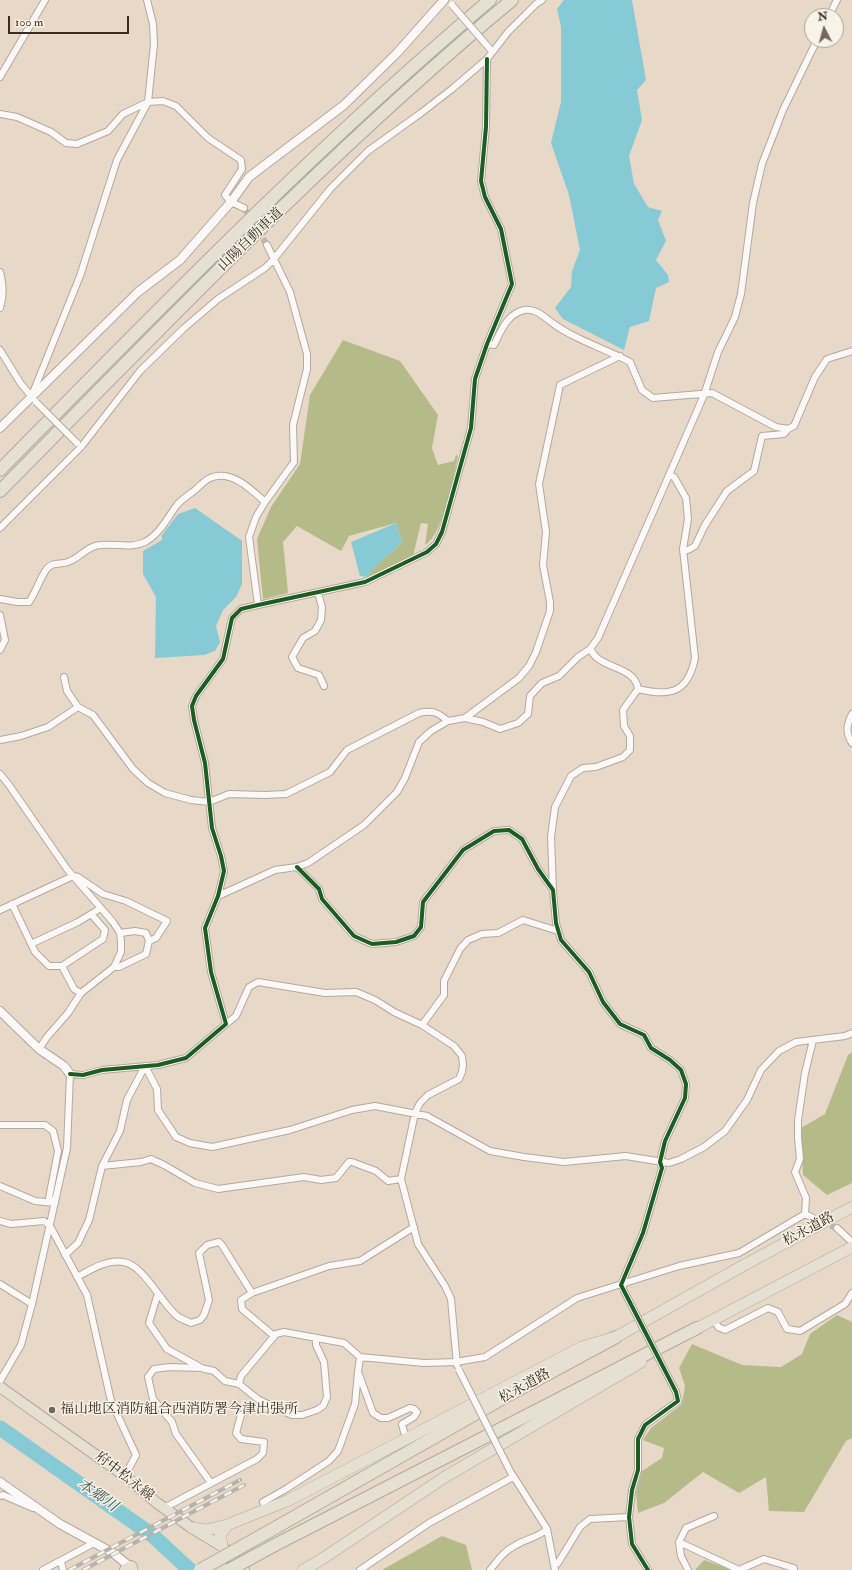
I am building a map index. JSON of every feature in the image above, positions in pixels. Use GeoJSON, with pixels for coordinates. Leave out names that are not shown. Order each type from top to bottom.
{"type":"FeatureCollection","features":[{"type":"Feature","properties":{"kind":"highway","name":"山陽自動車道"},"geometry":{"type":"LineString","coordinates":[[0,470],[145,323],[327,146],[490,0]]}},
{"type":"Feature","properties":{"kind":"highway","name":"山陽自動車道"},"geometry":{"type":"LineString","coordinates":[[0,491],[248,241],[406,93],[512,0]]}},
{"type":"Feature","properties":{"kind":"highway","name":"松永道路"},"geometry":{"type":"LineString","coordinates":[[200,1570],[505,1397],[852,1207]]}},
{"type":"Feature","properties":{"kind":"highway","name":"松永道路"},"geometry":{"type":"LineString","coordinates":[[229,1570],[852,1247]]}},
{"type":"Feature","properties":{"kind":"highway"},"geometry":{"type":"LineString","coordinates":[[303,1570],[319,1561],[445,1477],[618,1377],[697,1328]]}},
{"type":"Feature","properties":{"kind":"highway"},"geometry":{"type":"LineString","coordinates":[[192,1528],[207,1530],[228,1525],[289,1500],[367,1460],[407,1434],[582,1347],[616,1337]]}},
{"type":"Feature","properties":{"kind":"highway"},"geometry":{"type":"LineString","coordinates":[[222,1546],[220,1535],[228,1525]]}},
{"type":"Feature","properties":{"kind":"main road","name":"府中松永線"},"geometry":{"type":"LineString","coordinates":[[0,1387],[125,1476],[164,1508],[192,1528],[222,1546],[244,1570]]}},
{"type":"Feature","properties":{"kind":"street"},"geometry":{"type":"LineString","coordinates":[[0,77],[45,0]]}},
{"type":"Feature","properties":{"kind":"street"},"geometry":{"type":"LineString","coordinates":[[34,400],[80,276],[117,160],[148,102],[154,44],[153,24],[147,0]]}},
{"type":"Feature","properties":{"kind":"street"},"geometry":{"type":"LineString","coordinates":[[0,428],[34,400],[138,292],[180,260],[231,202],[249,177],[344,105],[397,53],[444,0]]}},
{"type":"Feature","properties":{"kind":"street"},"geometry":{"type":"LineString","coordinates":[[226,1024],[211,972],[205,928],[218,896],[224,871],[212,828],[205,763],[192,706],[196,696],[222,659],[232,618],[241,609],[365,582],[427,552],[436,544],[442,532],[471,428],[475,379],[487,344],[512,284],[501,229],[485,197],[481,181],[486,127],[487,59],[491,50],[536,4],[542,0]]}},
{"type":"Feature","properties":{"kind":"street"},"geometry":{"type":"LineString","coordinates":[[450,2],[491,50]]}},
{"type":"Feature","properties":{"kind":"street"},"geometry":{"type":"LineString","coordinates":[[218,896],[275,870],[296,867],[308,863],[364,825],[397,792],[405,778],[420,742],[431,731],[448,721],[465,718],[483,722],[500,729],[518,723],[528,714],[530,696],[542,683],[559,676],[578,657],[590,649],[598,638],[704,395],[718,352],[735,317],[741,294],[753,203],[762,164],[783,110],[813,48]]}},
{"type":"Feature","properties":{"kind":"street"},"geometry":{"type":"LineString","coordinates":[[0,528],[79,445],[140,371],[183,329],[218,299],[265,268],[331,188],[368,151],[427,108],[487,59]]}},
{"type":"Feature","properties":{"kind":"street"},"geometry":{"type":"LineString","coordinates":[[0,114],[17,118],[51,132],[66,143],[77,144],[108,131],[123,114],[148,102],[163,101],[176,106],[208,138],[241,160],[242,169],[225,194],[231,202],[244,208]]}},
{"type":"Feature","properties":{"kind":"street"},"geometry":{"type":"LineString","coordinates":[[258,605],[249,537],[256,517],[265,502],[294,462],[294,425],[307,369],[307,354],[290,292],[266,246]]}},
{"type":"Feature","properties":{"kind":"street"},"geometry":{"type":"LineString","coordinates":[[0,272],[3,286],[3,298],[0,308]]}},
{"type":"Feature","properties":{"kind":"street"},"geometry":{"type":"LineString","coordinates":[[487,344],[494,345],[508,319],[516,313],[526,309],[535,310],[562,330],[630,362],[642,390],[653,398],[712,394],[776,427],[788,429]]}},
{"type":"Feature","properties":{"kind":"street"},"geometry":{"type":"LineString","coordinates":[[0,350],[21,384],[34,400],[79,445]]}},
{"type":"Feature","properties":{"kind":"street"},"geometry":{"type":"LineString","coordinates":[[683,549],[688,550],[695,546],[705,525],[727,491],[754,471],[762,436],[784,434],[788,429],[794,426],[815,377],[827,360],[852,351]]}},
{"type":"Feature","properties":{"kind":"street"},"geometry":{"type":"LineString","coordinates":[[465,718],[519,678],[529,666],[536,652],[550,611],[550,602],[543,565],[546,532],[539,484],[560,385],[620,356]]}},
{"type":"Feature","properties":{"kind":"street"},"geometry":{"type":"LineString","coordinates":[[638,689],[654,693],[671,692],[685,684],[692,673],[695,658],[683,549],[688,519],[686,498],[674,477],[669,475]]}},
{"type":"Feature","properties":{"kind":"street"},"geometry":{"type":"LineString","coordinates":[[0,599],[17,602],[29,602],[34,596],[46,569],[53,564],[68,562],[88,549],[99,545],[141,544],[151,538],[166,522],[178,504],[209,478],[222,476],[236,480],[248,487],[265,502]]}},
{"type":"Feature","properties":{"kind":"street"},"geometry":{"type":"LineString","coordinates":[[318,593],[322,607],[321,620],[315,631],[303,638],[292,657],[298,668],[319,675],[324,686]]}},
{"type":"Feature","properties":{"kind":"street"},"geometry":{"type":"LineString","coordinates":[[0,615],[5,640],[0,650]]}},
{"type":"Feature","properties":{"kind":"street"},"geometry":{"type":"LineString","coordinates":[[590,649],[597,658],[632,675],[637,682],[638,689],[623,710],[624,726],[630,736],[630,750],[623,758],[596,767],[583,768],[571,776],[554,807],[551,838],[556,924],[561,940],[589,972],[602,1002],[620,1024],[644,1035],[651,1048],[670,1060],[681,1070],[686,1084],[685,1098],[665,1141],[660,1162],[662,1168],[643,1233],[622,1287],[676,1392],[678,1401],[645,1425],[638,1439],[638,1470],[632,1490],[629,1517],[632,1544],[648,1570]]}},
{"type":"Feature","properties":{"kind":"street"},"geometry":{"type":"LineString","coordinates":[[64,677],[67,691],[78,707],[93,715],[133,769],[148,783],[165,793],[191,800],[209,802],[229,794],[286,794],[330,772],[347,750],[419,713],[430,711],[440,714],[448,721]]}},
{"type":"Feature","properties":{"kind":"street"},"geometry":{"type":"LineString","coordinates":[[0,740],[21,736],[48,727],[78,707]]}},
{"type":"Feature","properties":{"kind":"street"},"geometry":{"type":"LineString","coordinates":[[852,714],[847,725],[848,737],[852,743]]}},
{"type":"Feature","properties":{"kind":"street"},"geometry":{"type":"LineString","coordinates":[[0,774],[73,876],[113,922],[120,933],[122,942],[121,952],[114,968]]}},
{"type":"Feature","properties":{"kind":"street"},"geometry":{"type":"LineString","coordinates":[[296,867],[319,889],[322,899],[354,936],[372,944],[396,942],[414,936],[421,927],[423,902],[463,850],[494,831],[509,830],[522,839],[538,868],[553,890]]}},
{"type":"Feature","properties":{"kind":"street"},"geometry":{"type":"LineString","coordinates":[[0,910],[73,876],[78,877],[103,894],[126,901],[167,921],[156,938],[149,941]]}},
{"type":"Feature","properties":{"kind":"street"},"geometry":{"type":"LineString","coordinates":[[12,904],[35,952],[49,966],[62,966],[103,939],[105,930],[93,916]]}},
{"type":"Feature","properties":{"kind":"street"},"geometry":{"type":"LineString","coordinates":[[31,944],[93,916],[101,908]]}},
{"type":"Feature","properties":{"kind":"street"},"geometry":{"type":"LineString","coordinates":[[422,1025],[444,995],[444,981],[460,949],[468,940],[482,934],[498,932],[523,920],[558,931]]}},
{"type":"Feature","properties":{"kind":"street"},"geometry":{"type":"LineString","coordinates":[[39,1049],[47,1037],[68,1013],[81,992],[114,968],[146,954],[149,941],[146,933],[135,931],[120,933]]}},
{"type":"Feature","properties":{"kind":"street"},"geometry":{"type":"LineString","coordinates":[[62,966],[74,988],[81,992]]}},
{"type":"Feature","properties":{"kind":"street"},"geometry":{"type":"LineString","coordinates":[[70,1074],[83,1074],[102,1070],[158,1065],[186,1058],[236,1016],[249,987],[258,982],[325,992],[356,992],[422,1025],[454,1046],[462,1056],[462,1072],[458,1079],[428,1095],[420,1103],[415,1113],[401,1179],[418,1244],[446,1286],[451,1299],[456,1362],[512,1475],[548,1529],[555,1567]]}},
{"type":"Feature","properties":{"kind":"street"},"geometry":{"type":"LineString","coordinates":[[0,1011],[39,1049],[64,1066],[70,1074],[67,1148],[50,1226],[21,1345],[0,1381]]}},
{"type":"Feature","properties":{"kind":"street"},"geometry":{"type":"LineString","coordinates":[[145,1066],[157,1089],[158,1110],[176,1137],[190,1143],[205,1146],[212,1147],[290,1130],[352,1110],[375,1106],[427,1116],[490,1151],[564,1162],[626,1156],[668,1162],[687,1156],[704,1148],[725,1131],[747,1100],[761,1070],[779,1051],[796,1042],[845,1036],[852,1033]]}},
{"type":"Feature","properties":{"kind":"street"},"geometry":{"type":"LineString","coordinates":[[805,1214],[806,1198],[795,1172],[800,1159],[798,1120],[805,1073],[813,1040]]}},
{"type":"Feature","properties":{"kind":"street"},"geometry":{"type":"LineString","coordinates":[[65,1254],[78,1243],[89,1220],[102,1166],[120,1131],[127,1100],[145,1066]]}},
{"type":"Feature","properties":{"kind":"street"},"geometry":{"type":"LineString","coordinates":[[0,1125],[45,1125],[53,1131],[58,1151],[49,1198],[55,1203]]}},
{"type":"Feature","properties":{"kind":"street"},"geometry":{"type":"LineString","coordinates":[[102,1166],[141,1162],[151,1159],[195,1183],[218,1189],[304,1177],[321,1180],[336,1178],[349,1162],[376,1171],[388,1181],[401,1179]]}},
{"type":"Feature","properties":{"kind":"street"},"geometry":{"type":"LineString","coordinates":[[0,1186],[35,1201],[55,1203]]}},
{"type":"Feature","properties":{"kind":"street"},"geometry":{"type":"LineString","coordinates":[[805,1214],[813,1218]]}},
{"type":"Feature","properties":{"kind":"street"},"geometry":{"type":"LineString","coordinates":[[239,1384],[241,1376],[274,1336],[284,1332],[344,1343],[360,1357],[424,1363],[456,1362],[485,1357],[577,1298],[622,1287],[680,1266],[739,1253],[805,1214]]}},
{"type":"Feature","properties":{"kind":"street"},"geometry":{"type":"LineString","coordinates":[[0,1221],[11,1224],[44,1221],[50,1226],[87,1295],[112,1401],[136,1455],[125,1476]]}},
{"type":"Feature","properties":{"kind":"street"},"geometry":{"type":"LineString","coordinates":[[274,1336],[242,1309],[241,1300],[252,1293],[329,1266],[360,1261],[414,1228]]}},
{"type":"Feature","properties":{"kind":"street"},"geometry":{"type":"LineString","coordinates":[[837,1228],[852,1242]]}},
{"type":"Feature","properties":{"kind":"street"},"geometry":{"type":"LineString","coordinates":[[77,1278],[94,1268],[107,1263],[124,1262],[135,1266],[177,1316],[191,1324],[200,1320],[209,1300],[199,1253],[207,1246],[219,1242],[252,1293]]}},
{"type":"Feature","properties":{"kind":"street"},"geometry":{"type":"LineString","coordinates":[[739,1253],[746,1264]]}},
{"type":"Feature","properties":{"kind":"street"},"geometry":{"type":"LineString","coordinates":[[0,1284],[32,1304]]}},
{"type":"Feature","properties":{"kind":"street"},"geometry":{"type":"LineString","coordinates":[[158,1293],[149,1323],[167,1350],[201,1368]]}},
{"type":"Feature","properties":{"kind":"street"},"geometry":{"type":"LineString","coordinates":[[714,1319],[718,1327],[725,1330],[768,1308],[778,1312],[787,1329],[800,1331],[844,1304],[852,1293]]}},
{"type":"Feature","properties":{"kind":"street"},"geometry":{"type":"LineString","coordinates":[[211,1483],[176,1434],[172,1422],[153,1399],[148,1377],[154,1369],[170,1367],[201,1368],[214,1371],[225,1380],[239,1384],[259,1400],[292,1415],[302,1415],[318,1410],[323,1406],[327,1397],[324,1362],[316,1345],[316,1338]]}},
{"type":"Feature","properties":{"kind":"street"},"geometry":{"type":"LineString","coordinates":[[266,1509],[263,1502],[286,1489],[329,1460],[338,1451],[355,1404],[360,1357]]}},
{"type":"Feature","properties":{"kind":"street"},"geometry":{"type":"LineString","coordinates":[[358,1372],[373,1414],[381,1418],[388,1418],[410,1408],[417,1412],[414,1417],[402,1424],[407,1434]]}},
{"type":"Feature","properties":{"kind":"street"},"geometry":{"type":"LineString","coordinates":[[164,1508],[257,1459],[264,1452],[264,1442],[241,1439],[236,1432],[241,1415]]}},
{"type":"Feature","properties":{"kind":"street"},"geometry":{"type":"LineString","coordinates":[[360,1570],[429,1523],[512,1475]]}},
{"type":"Feature","properties":{"kind":"street"},"geometry":{"type":"LineString","coordinates":[[0,1482],[60,1524],[113,1553],[130,1569]]}},
{"type":"Feature","properties":{"kind":"street"},"geometry":{"type":"LineString","coordinates":[[0,1496],[3,1495],[44,1513]]}},
{"type":"Feature","properties":{"kind":"street"},"geometry":{"type":"LineString","coordinates":[[688,1570],[682,1556],[679,1542],[686,1528],[714,1516]]}},
{"type":"Feature","properties":{"kind":"street"},"geometry":{"type":"LineString","coordinates":[[555,1567],[580,1527],[590,1519],[629,1517]]}},
{"type":"Feature","properties":{"kind":"street"},"geometry":{"type":"LineString","coordinates":[[490,1570],[501,1555],[515,1545],[544,1533],[548,1529]]}},
{"type":"Feature","properties":{"kind":"street"},"geometry":{"type":"LineString","coordinates":[[679,1542],[739,1570],[764,1559],[794,1568],[794,1570]]}},
{"type":"Feature","properties":{"kind":"street"},"geometry":{"type":"LineString","coordinates":[[43,1570],[94,1543]]}},
{"type":"Feature","properties":{"kind":"street"},"geometry":{"type":"LineString","coordinates":[[61,1560],[63,1570]]}},
{"type":"Feature","properties":{"kind":"green space"},"geometry":{"type":"Polygon","coordinates":[[[343,340],[400,361],[438,415],[432,448],[438,465],[454,461],[456,455],[458,456],[442,518],[437,530],[425,545],[428,524],[421,523],[413,556],[368,577],[374,567],[402,543],[396,523],[349,536],[341,551],[297,526],[283,542],[288,593],[263,599],[257,539],[271,507],[300,464],[310,395],[343,340]]]}},
{"type":"Feature","properties":{"kind":"green space"},"geometry":{"type":"Polygon","coordinates":[[[852,1052],[852,1183],[827,1195],[803,1175],[801,1128],[825,1114],[848,1055],[852,1052]]]}},
{"type":"Feature","properties":{"kind":"green space"},"geometry":{"type":"Polygon","coordinates":[[[837,1315],[852,1322],[852,1438],[846,1441],[804,1512],[769,1511],[766,1477],[739,1493],[703,1472],[664,1503],[638,1513],[636,1492],[642,1471],[662,1458],[664,1448],[643,1440],[651,1428],[682,1404],[685,1386],[679,1368],[692,1344],[742,1365],[781,1367],[802,1354],[810,1334],[837,1315]]]}},
{"type":"Feature","properties":{"kind":"green space"},"geometry":{"type":"Polygon","coordinates":[[[442,1536],[466,1545],[472,1570],[382,1570],[442,1536]]]}},
{"type":"Feature","properties":{"kind":"green space"},"geometry":{"type":"Polygon","coordinates":[[[704,1560],[732,1570],[695,1570],[704,1560]]]}},
{"type":"Feature","properties":{"kind":"water"},"geometry":{"type":"Polygon","coordinates":[[[564,0],[632,0],[646,80],[637,90],[642,120],[629,156],[634,184],[648,207],[662,211],[658,220],[666,241],[656,260],[668,275],[669,282],[656,288],[649,321],[630,327],[624,350],[563,319],[555,308],[571,287],[572,271],[580,250],[569,195],[551,143],[561,102],[561,27],[557,9],[564,0]]]}},
{"type":"Feature","properties":{"kind":"water"},"geometry":{"type":"Polygon","coordinates":[[[195,508],[242,541],[242,584],[236,597],[223,610],[216,626],[220,642],[215,651],[204,655],[155,658],[156,597],[143,574],[143,551],[162,540],[162,535],[178,514],[195,508]]]}},
{"type":"Feature","properties":{"kind":"water"},"geometry":{"type":"Polygon","coordinates":[[[396,523],[402,543],[374,567],[368,577],[360,576],[351,542],[396,523]]]}},
{"type":"Feature","properties":{"kind":"waterway","name":"本郷川"},"geometry":{"type":"LineString","coordinates":[[0,1428],[152,1535],[190,1570]]}},
{"type":"Feature","properties":{"kind":"tunnel"},"geometry":{"type":"LineString","coordinates":[[244,208],[267,245]]}},
{"type":"Feature","properties":{"kind":"tunnel"},"geometry":{"type":"LineString","coordinates":[[822,1222],[837,1228]]}},
{"type":"Feature","properties":{"kind":"railway"},"geometry":{"type":"LineString","coordinates":[[69,1570],[240,1480]]}},
{"type":"Feature","properties":{"kind":"railway"},"geometry":{"type":"LineString","coordinates":[[83,1570],[244,1485]]}},
{"type":"Feature","properties":{"kind":"cycle path"},"geometry":{"type":"LineString","coordinates":[[70,1074],[83,1075],[102,1070],[158,1065],[186,1058],[226,1024],[211,972],[205,928],[218,896],[224,871],[212,828],[205,763],[192,706],[196,696],[223,659],[232,618],[241,609],[365,582],[427,552],[436,544],[442,532],[471,428],[475,379],[487,344],[512,284],[501,229],[485,197],[481,181],[486,127],[487,59]]}},
{"type":"Feature","properties":{"kind":"cycle path"},"geometry":{"type":"LineString","coordinates":[[297,867],[319,889],[322,899],[354,936],[372,944],[396,942],[414,936],[421,927],[423,902],[463,850],[494,831],[509,830],[522,839],[538,869],[553,890],[556,923],[561,940],[589,972],[603,1002],[620,1024],[644,1035],[651,1048],[670,1060],[681,1070],[686,1084],[685,1098],[665,1141],[660,1162],[662,1168],[643,1233],[621,1285],[676,1392],[678,1401],[645,1425],[638,1439],[638,1470],[632,1490],[629,1517],[632,1544],[648,1570]]}},
{"type":"Feature","properties":{"kind":"place","name":"福山地区消防組合西消防署今津出張所"},"geometry":{"type":"Point","coordinates":[52,1410]}}]}
